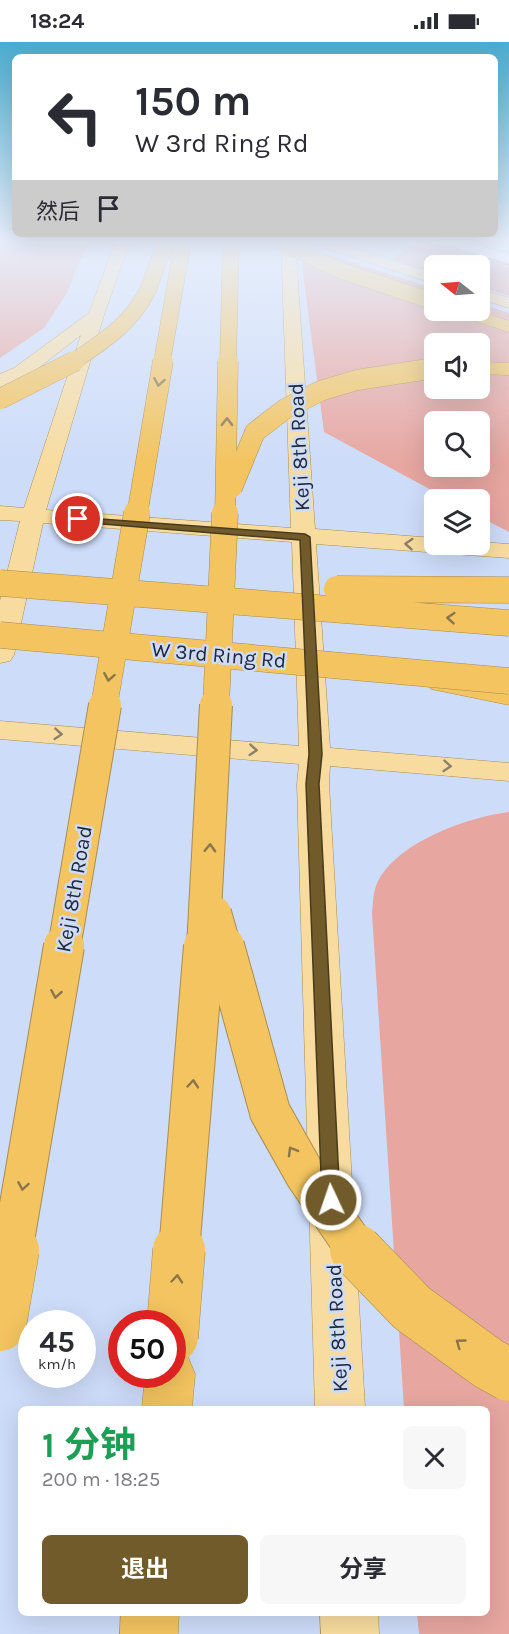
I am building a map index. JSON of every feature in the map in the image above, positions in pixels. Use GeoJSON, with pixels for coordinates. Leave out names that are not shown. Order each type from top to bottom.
{"type":"FeatureCollection","features":[{"type":"Feature","properties":{"kind":"highway"},"geometry":{"type":"LineString","coordinates":[[0,399],[68,367],[128,322],[132,315]]}},
{"type":"Feature","properties":{"kind":"highway","name":"Keji 8th Road"},"geometry":{"type":"LineString","coordinates":[[0,1325],[170,315]]}},
{"type":"Feature","properties":{"kind":"highway"},"geometry":{"type":"LineString","coordinates":[[174,1310],[208,891],[225,506],[229,315]]}},
{"type":"Feature","properties":{"kind":"highway"},"geometry":{"type":"LineString","coordinates":[[490,321],[509,327]]}},
{"type":"Feature","properties":{"kind":"highway"},"geometry":{"type":"LineString","coordinates":[[490,368],[509,369]]}},
{"type":"Feature","properties":{"kind":"highway"},"geometry":{"type":"LineString","coordinates":[[225,506],[255,432],[274,416],[302,399],[327,388],[385,373],[424,369]]}},
{"type":"Feature","properties":{"kind":"highway"},"geometry":{"type":"LineString","coordinates":[[0,583],[509,623]]}},
{"type":"Feature","properties":{"kind":"highway"},"geometry":{"type":"LineString","coordinates":[[65,588],[509,590]]}},
{"type":"Feature","properties":{"kind":"highway","name":"W 3rd Ring Rd"},"geometry":{"type":"LineString","coordinates":[[0,635],[509,681]]}},
{"type":"Feature","properties":{"kind":"highway"},"geometry":{"type":"LineString","coordinates":[[366,668],[509,696]]}},
{"type":"Feature","properties":{"kind":"highway"},"geometry":{"type":"LineString","coordinates":[[208,891],[270,1112],[306,1176],[353,1247],[412,1308],[509,1376]]}},
{"type":"Feature","properties":{"kind":"highway"},"geometry":{"type":"LineString","coordinates":[[167,1406],[169,1388]]}},
{"type":"Feature","properties":{"kind":"highway"},"geometry":{"type":"LineString","coordinates":[[148,1634],[150,1616]]}},
{"type":"Feature","properties":{"kind":"main road"},"geometry":{"type":"LineString","coordinates":[[0,381],[21,372],[96,315]]}},
{"type":"Feature","properties":{"kind":"main road"},"geometry":{"type":"LineString","coordinates":[[0,655],[33,516],[96,315]]}},
{"type":"Feature","properties":{"kind":"main road","name":"Keji 8th Road"},"geometry":{"type":"LineString","coordinates":[[292,315],[315,754],[313,784],[340,1406]]}},
{"type":"Feature","properties":{"kind":"main road"},"geometry":{"type":"LineString","coordinates":[[0,513],[509,551]]}},
{"type":"Feature","properties":{"kind":"main road"},"geometry":{"type":"LineString","coordinates":[[0,730],[315,754],[509,772]]}},
{"type":"Feature","properties":{"kind":"main road"},"geometry":{"type":"LineString","coordinates":[[349,1616],[350,1634]]}},
{"type":"Feature","properties":{"kind":"shaded area"},"geometry":{"type":"Polygon","coordinates":[[[0,315],[52,315],[44,328],[0,358],[0,315]]]}},
{"type":"Feature","properties":{"kind":"shaded area"},"geometry":{"type":"Polygon","coordinates":[[[309,315],[424,315],[424,321],[490,321],[490,315],[509,315],[509,532],[490,522],[490,489],[429,489],[324,432],[309,315]]]}},
{"type":"Feature","properties":{"kind":"shaded area"},"geometry":{"type":"Polygon","coordinates":[[[509,812],[509,1634],[419,1634],[417,1616],[490,1616],[490,1406],[404,1406],[373,900],[376,886],[385,871],[398,857],[415,845],[453,826],[509,812]]]}},
{"type":"Feature","properties":{"kind":"route"},"geometry":{"type":"LineString","coordinates":[[78,519],[305,537],[331,1200]]}}]}
